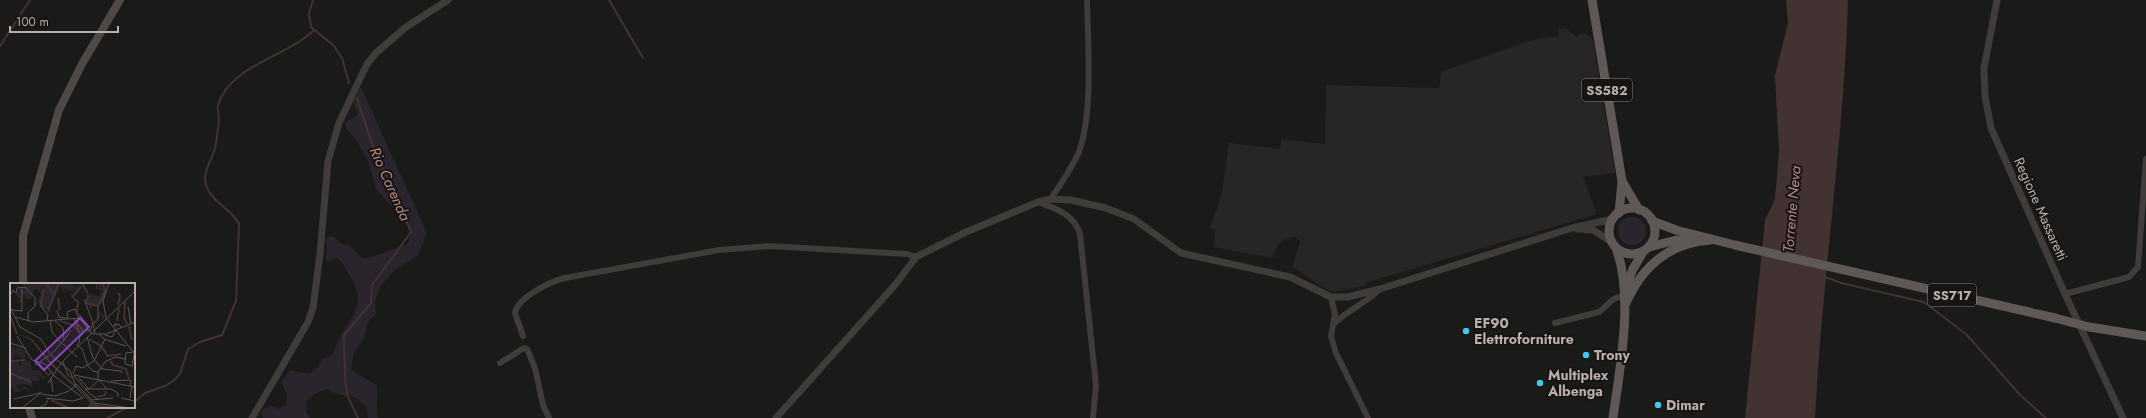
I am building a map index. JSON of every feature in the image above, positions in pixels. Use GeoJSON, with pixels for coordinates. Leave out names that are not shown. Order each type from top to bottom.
{"type":"FeatureCollection","features":[{"type":"Feature","properties":{"kind":"main road"},"geometry":{"type":"LineString","coordinates":[[23,283],[23,236],[58,110],[82,64],[120,0]]}},
{"type":"Feature","properties":{"kind":"main road","name":"SS582"},"geometry":{"type":"LineString","coordinates":[[1592,0],[1622,181],[1616,216]]}},
{"type":"Feature","properties":{"kind":"main road","name":"SS582"},"geometry":{"type":"LineString","coordinates":[[1622,181],[1640,210]]}},
{"type":"Feature","properties":{"kind":"main road"},"geometry":{"type":"LineString","coordinates":[[1613,418],[1624,295],[1622,265],[1609,234],[1616,216],[1625,209],[1640,210],[1645,212],[1652,221],[1655,229],[1655,236],[1633,269],[1624,295]]}},
{"type":"Feature","properties":{"kind":"main road","name":"SS717"},"geometry":{"type":"LineString","coordinates":[[1652,221],[1713,240],[1849,272],[2089,327],[2146,336]]}},
{"type":"Feature","properties":{"kind":"main road","name":"SS717"},"geometry":{"type":"LineString","coordinates":[[1646,249],[1676,240],[1713,240]]}},
{"type":"Feature","properties":{"kind":"main road"},"geometry":{"type":"LineString","coordinates":[[1624,306],[1632,289],[1644,271],[1660,256],[1678,247],[1701,241]]}},
{"type":"Feature","properties":{"kind":"main road"},"geometry":{"type":"LineString","coordinates":[[1614,245],[1629,254],[1646,249]]}},
{"type":"Feature","properties":{"kind":"main road"},"geometry":{"type":"LineString","coordinates":[[29,408],[32,418]]}},
{"type":"Feature","properties":{"kind":"street"},"geometry":{"type":"LineString","coordinates":[[252,418],[308,322],[313,308],[330,151],[339,123],[364,70],[376,54],[402,30],[448,0]]}},
{"type":"Feature","properties":{"kind":"street"},"geometry":{"type":"LineString","coordinates":[[1051,199],[1079,151],[1085,130],[1088,42],[1087,0]]}},
{"type":"Feature","properties":{"kind":"street","name":"Regione Massaretti"},"geometry":{"type":"LineString","coordinates":[[1997,0],[1984,68],[1987,110],[1991,128],[2065,294],[2123,418]]}},
{"type":"Feature","properties":{"kind":"street"},"geometry":{"type":"LineString","coordinates":[[2065,294],[2123,279],[2136,272],[2138,267],[2146,159]]}},
{"type":"Feature","properties":{"kind":"street"},"geometry":{"type":"LineString","coordinates":[[776,418],[869,314],[916,257],[966,232],[1038,202],[1051,199],[1071,200],[1122,213],[1134,219],[1181,253],[1290,277],[1331,297],[1348,297],[1380,289],[1572,228],[1616,216]]}},
{"type":"Feature","properties":{"kind":"street"},"geometry":{"type":"LineString","coordinates":[[1038,202],[1067,214],[1077,223],[1080,234],[1096,385],[1094,418]]}},
{"type":"Feature","properties":{"kind":"street"},"geometry":{"type":"LineString","coordinates":[[1572,228],[1592,230],[1614,245]]}},
{"type":"Feature","properties":{"kind":"street"},"geometry":{"type":"LineString","coordinates":[[523,336],[515,314],[520,303],[548,284],[565,278],[719,250],[769,246],[906,254],[916,257]]}},
{"type":"Feature","properties":{"kind":"street"},"geometry":{"type":"LineString","coordinates":[[1335,323],[1350,310],[1367,302],[1380,289]]}},
{"type":"Feature","properties":{"kind":"street"},"geometry":{"type":"LineString","coordinates":[[1555,323],[1599,312],[1605,308],[1610,300],[1617,296],[1624,295]]}},
{"type":"Feature","properties":{"kind":"street"},"geometry":{"type":"LineString","coordinates":[[1331,297],[1336,314],[1331,336],[1336,352],[1368,418]]}},
{"type":"Feature","properties":{"kind":"street"},"geometry":{"type":"LineString","coordinates":[[500,363],[518,351],[527,348],[536,368],[538,384],[549,418]]}},
{"type":"Feature","properties":{"kind":"shaded area"},"geometry":{"type":"Polygon","coordinates":[[[1565,28],[1577,37],[1580,34],[1585,33],[1593,40],[1615,173],[1583,177],[1597,214],[1365,283],[1365,285],[1355,288],[1333,292],[1292,267],[1300,242],[1295,236],[1283,240],[1277,246],[1273,258],[1214,247],[1215,229],[1210,229],[1222,193],[1229,143],[1280,149],[1281,139],[1325,144],[1326,85],[1439,88],[1441,72],[1532,40],[1559,36],[1558,29],[1565,28]]]}},
{"type":"Feature","properties":{"kind":"shaded area"},"geometry":{"type":"Polygon","coordinates":[[[361,87],[427,233],[418,255],[395,270],[382,284],[375,301],[376,314],[369,320],[363,340],[354,352],[351,370],[376,385],[378,418],[368,418],[367,407],[355,397],[340,395],[326,389],[313,395],[306,402],[306,411],[310,418],[264,418],[261,414],[262,409],[271,406],[280,409],[286,405],[287,395],[281,382],[290,370],[309,374],[318,367],[322,359],[331,356],[355,311],[358,297],[356,289],[341,260],[337,258],[329,262],[325,260],[327,250],[326,239],[330,236],[334,237],[341,244],[350,246],[363,258],[368,258],[405,245],[409,242],[411,233],[404,220],[376,189],[368,161],[358,143],[346,128],[345,124],[348,120],[357,116],[357,111],[353,102],[361,87]]]}},
{"type":"Feature","properties":{"kind":"shaded area"},"geometry":{"type":"Polygon","coordinates":[[[1632,217],[1642,221],[1646,231],[1642,241],[1632,245],[1622,241],[1618,231],[1622,221],[1632,217]]]}},
{"type":"Feature","properties":{"kind":"water","name":"Torrente Neva"},"geometry":{"type":"Polygon","coordinates":[[[1786,0],[1848,0],[1846,52],[1838,157],[1818,366],[1815,418],[1745,418],[1765,220],[1775,199],[1779,152],[1775,75],[1788,23],[1786,0]]]}},
{"type":"Feature","properties":{"kind":"waterway"},"geometry":{"type":"LineString","coordinates":[[0,46],[30,0]]}},
{"type":"Feature","properties":{"kind":"waterway"},"geometry":{"type":"LineString","coordinates":[[313,0],[309,13],[311,27],[334,46],[342,58],[349,83]]}},
{"type":"Feature","properties":{"kind":"waterway"},"geometry":{"type":"LineString","coordinates":[[609,0],[643,58]]}},
{"type":"Feature","properties":{"kind":"waterway"},"geometry":{"type":"LineString","coordinates":[[135,401],[145,393],[165,386],[173,381],[180,374],[188,349],[200,342],[222,335],[236,301],[239,224],[236,218],[217,201],[209,191],[205,180],[206,171],[214,153],[219,120],[218,105],[224,91],[234,80],[247,71],[303,39],[314,30]]}},
{"type":"Feature","properties":{"kind":"waterway","name":"Rio Carenda"},"geometry":{"type":"LineString","coordinates":[[357,98],[371,141],[411,232],[372,285],[371,303],[344,335],[347,395],[358,418]]}},
{"type":"Feature","properties":{"kind":"waterway"},"geometry":{"type":"LineString","coordinates":[[1823,276],[1841,283],[1924,302],[1967,335],[2021,396],[2046,418]]}},
{"type":"Feature","properties":{"kind":"waterway"},"geometry":{"type":"LineString","coordinates":[[107,418],[126,408]]}},
{"type":"Feature","properties":{"kind":"place","name":"EF90 Elettroforniture"},"geometry":{"type":"Point","coordinates":[1466,331]}},
{"type":"Feature","properties":{"kind":"place","name":"Trony"},"geometry":{"type":"Point","coordinates":[1586,355]}},
{"type":"Feature","properties":{"kind":"place","name":"Multiplex Albenga"},"geometry":{"type":"Point","coordinates":[1540,383]}},
{"type":"Feature","properties":{"kind":"place","name":"Dimar"},"geometry":{"type":"Point","coordinates":[1658,405]}}]}
